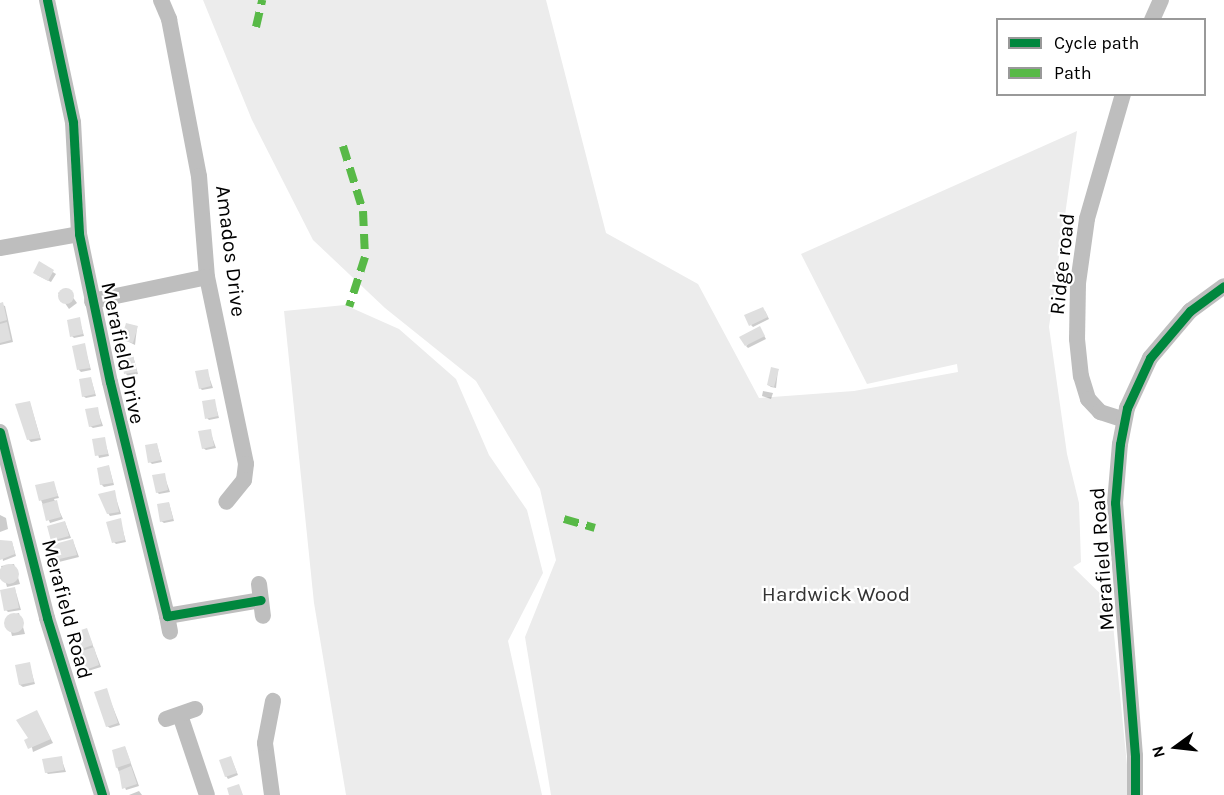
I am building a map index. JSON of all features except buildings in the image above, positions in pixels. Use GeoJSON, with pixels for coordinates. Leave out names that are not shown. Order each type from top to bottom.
{"type":"FeatureCollection","features":[{"type":"Feature","properties":{"kind":"street","name":"Merafield Drive"},"geometry":{"type":"LineString","coordinates":[[47,0],[73,122],[79,234],[92,301],[169,624],[261,600]]}},
{"type":"Feature","properties":{"kind":"street","name":"Amados Drive"},"geometry":{"type":"LineString","coordinates":[[161,0],[169,20],[200,176],[207,277],[246,464],[244,480],[226,502]]}},
{"type":"Feature","properties":{"kind":"street"},"geometry":{"type":"LineString","coordinates":[[1153,18],[1161,0]]}},
{"type":"Feature","properties":{"kind":"street","name":"Ridge road"},"geometry":{"type":"LineString","coordinates":[[1122,96],[1087,219],[1078,283],[1077,339],[1081,376],[1088,399],[1100,412],[1124,420]]}},
{"type":"Feature","properties":{"kind":"street"},"geometry":{"type":"LineString","coordinates":[[0,248],[79,234]]}},
{"type":"Feature","properties":{"kind":"street"},"geometry":{"type":"LineString","coordinates":[[92,301],[207,277]]}},
{"type":"Feature","properties":{"kind":"street","name":"Merafield Road"},"geometry":{"type":"LineString","coordinates":[[1135,795],[1136,756],[1115,503],[1124,420],[1138,381],[1167,335],[1190,311],[1224,286]]}},
{"type":"Feature","properties":{"kind":"street","name":"Merafield Road"},"geometry":{"type":"LineString","coordinates":[[0,432],[47,618],[102,795]]}},
{"type":"Feature","properties":{"kind":"street"},"geometry":{"type":"LineString","coordinates":[[272,795],[265,743],[273,701]]}},
{"type":"Feature","properties":{"kind":"street"},"geometry":{"type":"LineString","coordinates":[[180,714],[207,795]]}},
{"type":"Feature","properties":{"kind":"green space","name":"Hardwick Wood"},"geometry":{"type":"Polygon","coordinates":[[[203,0],[546,0],[606,233],[698,284],[759,398],[854,391],[958,372],[957,364],[867,384],[801,254],[1077,131],[1049,327],[1067,454],[1079,503],[1081,562],[1073,567],[1111,604],[1130,795],[551,795],[525,637],[556,560],[540,489],[476,381],[385,308],[313,240],[252,120],[203,0]]]}},
{"type":"Feature","properties":{"kind":"green space"},"geometry":{"type":"Polygon","coordinates":[[[345,305],[399,329],[456,379],[489,455],[527,510],[543,573],[508,641],[542,795],[346,795],[314,603],[284,311],[345,305]]]}},
{"type":"Feature","properties":{"kind":"marked path"},"geometry":{"type":"LineString","coordinates":[[256,27],[262,0]]}},
{"type":"Feature","properties":{"kind":"marked path"},"geometry":{"type":"LineString","coordinates":[[343,146],[363,211],[365,257],[349,307]]}},
{"type":"Feature","properties":{"kind":"marked path"},"geometry":{"type":"LineString","coordinates":[[564,519],[595,528]]}},
{"type":"Feature","properties":{"kind":"cycle path"},"geometry":{"type":"LineString","coordinates":[[47,0],[73,122],[79,234],[110,382],[167,616],[261,600]]}},
{"type":"Feature","properties":{"kind":"cycle path"},"geometry":{"type":"LineString","coordinates":[[1135,795],[1135,756],[1115,503],[1120,444],[1127,408],[1150,358],[1190,311],[1224,286]]}},
{"type":"Feature","properties":{"kind":"cycle path"},"geometry":{"type":"LineString","coordinates":[[0,432],[47,618],[102,795]]}}]}
